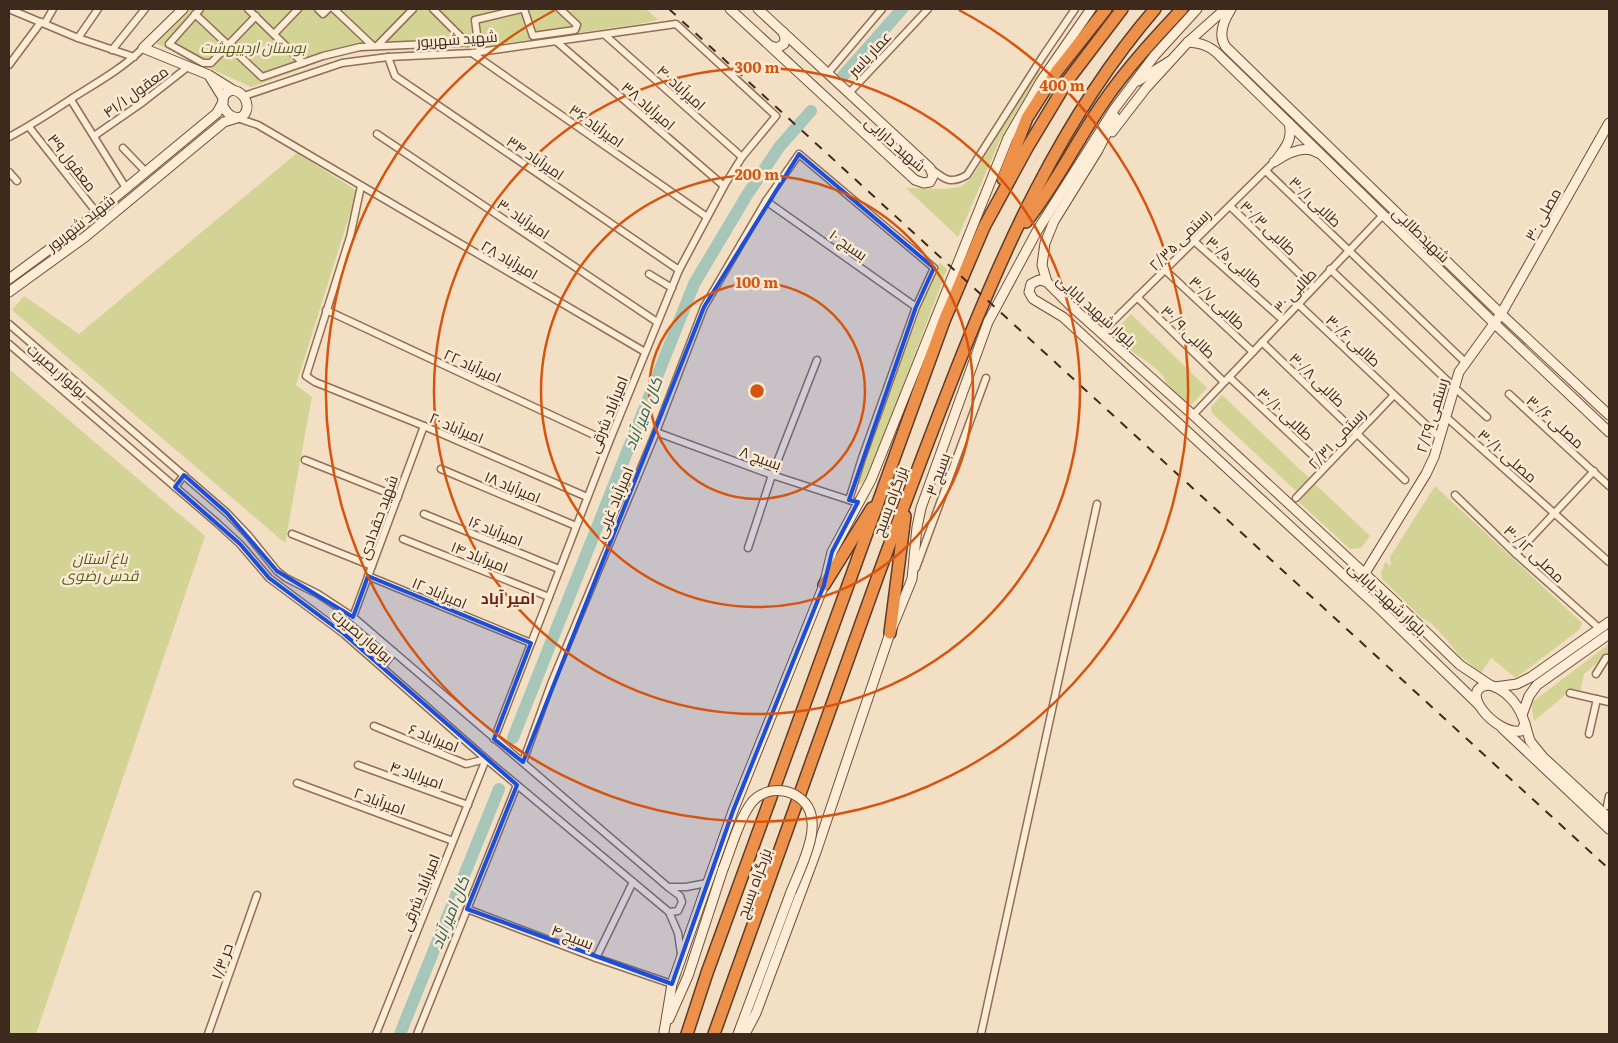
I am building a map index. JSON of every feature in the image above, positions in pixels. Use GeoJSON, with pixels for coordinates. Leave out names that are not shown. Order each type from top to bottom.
{"type":"FeatureCollection","features":[{"type":"Feature","properties":{"kind":"highway"},"geometry":{"type":"LineString","coordinates":[[984,227],[1027,118],[1057,71],[1106,9]]}},
{"type":"Feature","properties":{"kind":"highway","name":"بزرگراه بسیج"},"geometry":{"type":"LineString","coordinates":[[687,1034],[944,321],[984,227],[1027,148],[1068,80],[1122,9]]}},
{"type":"Feature","properties":{"kind":"highway","name":"بزرگراه بسیج"},"geometry":{"type":"LineString","coordinates":[[714,1034],[908,493],[971,331],[1051,161],[1091,94],[1130,38],[1155,9]]}},
{"type":"Feature","properties":{"kind":"highway"},"geometry":{"type":"LineString","coordinates":[[1012,241],[1046,196],[1103,102],[1144,50],[1182,9]]}},
{"type":"Feature","properties":{"kind":"highway"},"geometry":{"type":"LineString","coordinates":[[824,585],[885,488]]}},
{"type":"Feature","properties":{"kind":"highway"},"geometry":{"type":"LineString","coordinates":[[890,633],[908,493]]}},
{"type":"Feature","properties":{"kind":"street"},"geometry":{"type":"LineString","coordinates":[[9,9],[78,38],[134,57]]}},
{"type":"Feature","properties":{"kind":"street"},"geometry":{"type":"LineString","coordinates":[[9,65],[53,9]]}},
{"type":"Feature","properties":{"kind":"street"},"geometry":{"type":"LineString","coordinates":[[78,38],[98,9]]}},
{"type":"Feature","properties":{"kind":"street"},"geometry":{"type":"LineString","coordinates":[[112,50],[144,9]]}},
{"type":"Feature","properties":{"kind":"street"},"geometry":{"type":"LineString","coordinates":[[9,137],[29,127],[134,57],[183,9]]}},
{"type":"Feature","properties":{"kind":"street"},"geometry":{"type":"LineString","coordinates":[[200,9],[169,44],[204,63],[211,63],[256,16]]}},
{"type":"Feature","properties":{"kind":"street"},"geometry":{"type":"LineString","coordinates":[[248,9],[303,63]]}},
{"type":"Feature","properties":{"kind":"street"},"geometry":{"type":"LineString","coordinates":[[274,34],[298,9]]}},
{"type":"Feature","properties":{"kind":"street"},"geometry":{"type":"LineString","coordinates":[[318,9],[323,14],[328,9]]}},
{"type":"Feature","properties":{"kind":"street"},"geometry":{"type":"LineString","coordinates":[[334,9],[375,46]]}},
{"type":"Feature","properties":{"kind":"street"},"geometry":{"type":"LineString","coordinates":[[375,46],[413,9]]}},
{"type":"Feature","properties":{"kind":"street"},"geometry":{"type":"LineString","coordinates":[[432,9],[467,43]]}},
{"type":"Feature","properties":{"kind":"street"},"geometry":{"type":"LineString","coordinates":[[195,14],[262,77],[360,47],[478,42],[475,20],[500,11],[523,9],[533,36],[576,30],[577,25],[560,9]]}},
{"type":"Feature","properties":{"kind":"street","name":"شهید دارایی"},"geometry":{"type":"LineString","coordinates":[[730,9],[915,180],[924,183],[930,182],[933,176],[930,168],[850,92],[758,9]]}},
{"type":"Feature","properties":{"kind":"street"},"geometry":{"type":"LineString","coordinates":[[828,73],[882,9]]}},
{"type":"Feature","properties":{"kind":"street","name":"عمار یاسر"},"geometry":{"type":"LineString","coordinates":[[850,92],[928,9]]}},
{"type":"Feature","properties":{"kind":"street"},"geometry":{"type":"LineString","coordinates":[[930,168],[944,178],[958,180],[967,175],[1075,9]]}},
{"type":"Feature","properties":{"kind":"street"},"geometry":{"type":"LineString","coordinates":[[1080,9],[1082,21]]}},
{"type":"Feature","properties":{"kind":"street"},"geometry":{"type":"LineString","coordinates":[[854,501],[871,480],[1008,138],[1041,81],[1091,9]]}},
{"type":"Feature","properties":{"kind":"street"},"geometry":{"type":"LineString","coordinates":[[745,1034],[756,1013],[813,861],[890,633],[912,579],[917,527],[921,508],[988,322],[1037,231],[1115,108],[1154,55],[1197,9]]}},
{"type":"Feature","properties":{"kind":"street"},"geometry":{"type":"LineString","coordinates":[[1098,150],[1146,88],[1170,61],[1225,9]]}},
{"type":"Feature","properties":{"kind":"street"},"geometry":{"type":"LineString","coordinates":[[1226,47],[1221,36],[1227,15],[1231,9]]}},
{"type":"Feature","properties":{"kind":"street","name":"شهید شهریور"},"geometry":{"type":"LineString","coordinates":[[244,96],[342,63],[388,57],[472,53],[676,24],[776,116]]}},
{"type":"Feature","properties":{"kind":"street"},"geometry":{"type":"LineString","coordinates":[[771,46],[777,48],[784,44],[783,32]]}},
{"type":"Feature","properties":{"kind":"street","name":"امیرآباد ۴۰"},"geometry":{"type":"LineString","coordinates":[[605,35],[742,158]]}},
{"type":"Feature","properties":{"kind":"street","name":"امیرآباد ۳۸"},"geometry":{"type":"LineString","coordinates":[[557,42],[724,186]]}},
{"type":"Feature","properties":{"kind":"street","name":"شهیدطالبی"},"geometry":{"type":"LineString","coordinates":[[1188,42],[1201,43],[1217,53],[1443,274],[1609,415]]}},
{"type":"Feature","properties":{"kind":"street"},"geometry":{"type":"LineString","coordinates":[[1217,53],[1218,47],[1223,45],[1226,47]]}},
{"type":"Feature","properties":{"kind":"street","name":"شهیدطالبی"},"geometry":{"type":"LineString","coordinates":[[1226,47],[1451,266],[1498,319],[1609,432]]}},
{"type":"Feature","properties":{"kind":"street"},"geometry":{"type":"LineString","coordinates":[[143,48],[209,75],[244,96],[247,102],[247,110],[242,117],[237,118]]}},
{"type":"Feature","properties":{"kind":"street","name":"امیرآباد ۳۶"},"geometry":{"type":"LineString","coordinates":[[472,53],[707,217]]}},
{"type":"Feature","properties":{"kind":"street","name":"امیرآباد ۳۴"},"geometry":{"type":"LineString","coordinates":[[388,57],[395,76],[680,270]]}},
{"type":"Feature","properties":{"kind":"street"},"geometry":{"type":"LineString","coordinates":[[1047,282],[1042,265],[1045,243],[1054,221],[1098,150],[1133,83],[1170,61]]}},
{"type":"Feature","properties":{"kind":"street","name":"معقول ۴۱/۱"},"geometry":{"type":"LineString","coordinates":[[94,136],[143,102],[189,66]]}},
{"type":"Feature","properties":{"kind":"street"},"geometry":{"type":"LineString","coordinates":[[209,75],[223,100],[226,113],[258,125]]}},
{"type":"Feature","properties":{"kind":"street"},"geometry":{"type":"LineString","coordinates":[[223,100],[228,91],[233,90]]}},
{"type":"Feature","properties":{"kind":"street"},"geometry":{"type":"LineString","coordinates":[[71,100],[126,188]]}},
{"type":"Feature","properties":{"kind":"street","name":"شهید شهریور"},"geometry":{"type":"LineString","coordinates":[[9,279],[97,213],[216,112],[223,100]]}},
{"type":"Feature","properties":{"kind":"street"},"geometry":{"type":"LineString","coordinates":[[247,110],[258,125]]}},
{"type":"Feature","properties":{"kind":"street","name":"امیرآباد شرقی"},"geometry":{"type":"LineString","coordinates":[[494,739],[609,442],[680,270],[724,186],[742,158],[776,116]]}},
{"type":"Feature","properties":{"kind":"street","name":"شهید شهریور"},"geometry":{"type":"LineString","coordinates":[[9,292],[85,237],[224,122],[237,118]]}},
{"type":"Feature","properties":{"kind":"street"},"geometry":{"type":"LineString","coordinates":[[1274,162],[1288,145],[1291,130],[1289,123]]}},
{"type":"Feature","properties":{"kind":"street","name":"مصلی ۳۰"},"geometry":{"type":"LineString","coordinates":[[1498,319],[1609,123]]}},
{"type":"Feature","properties":{"kind":"street","name":"امیرآباد ۲۸"},"geometry":{"type":"LineString","coordinates":[[258,125],[645,352]]}},
{"type":"Feature","properties":{"kind":"street","name":"معقول ۳۹"},"geometry":{"type":"LineString","coordinates":[[29,127],[97,213]]}},
{"type":"Feature","properties":{"kind":"street","name":"امیرآباد ۳۰"},"geometry":{"type":"LineString","coordinates":[[377,134],[658,322]]}},
{"type":"Feature","properties":{"kind":"street"},"geometry":{"type":"LineString","coordinates":[[123,148],[146,172]]}},
{"type":"Feature","properties":{"kind":"street"},"geometry":{"type":"LineString","coordinates":[[1274,162],[1283,156],[1306,149],[1313,150],[1322,155]]}},
{"type":"Feature","properties":{"kind":"street","name":"امیرآباد غربی"},"geometry":{"type":"LineString","coordinates":[[523,762],[551,684],[656,432],[704,307],[766,201],[799,154],[934,268],[916,307]]}},
{"type":"Feature","properties":{"kind":"street","name":"رستمی ۲/۳۵"},"geometry":{"type":"LineString","coordinates":[[1101,333],[1274,162]]}},
{"type":"Feature","properties":{"kind":"street"},"geometry":{"type":"LineString","coordinates":[[1338,172],[1346,163]]}},
{"type":"Feature","properties":{"kind":"street","name":"طالبی ۳۰/۱"},"geometry":{"type":"LineString","coordinates":[[1266,171],[1465,362]]}},
{"type":"Feature","properties":{"kind":"street"},"geometry":{"type":"LineString","coordinates":[[9,172],[17,181]]}},
{"type":"Feature","properties":{"kind":"street"},"geometry":{"type":"LineString","coordinates":[[326,310],[350,237],[361,186]]}},
{"type":"Feature","properties":{"kind":"street","name":"بسیج ۱۰"},"geometry":{"type":"LineString","coordinates":[[766,201],[916,307]]}},
{"type":"Feature","properties":{"kind":"street","name":"طالبی ۳۰/۳"},"geometry":{"type":"LineString","coordinates":[[1230,206],[1314,287]]}},
{"type":"Feature","properties":{"kind":"street","name":"طالبی ۳۰"},"geometry":{"type":"LineString","coordinates":[[1193,414],[1382,215]]}},
{"type":"Feature","properties":{"kind":"street","name":"طالبی ۳۰/۵"},"geometry":{"type":"LineString","coordinates":[[1194,242],[1283,320]]}},
{"type":"Feature","properties":{"kind":"street"},"geometry":{"type":"LineString","coordinates":[[1443,274],[1451,266]]}},
{"type":"Feature","properties":{"kind":"street"},"geometry":{"type":"LineString","coordinates":[[1330,269],[1487,417]]}},
{"type":"Feature","properties":{"kind":"street","name":"طالبی ۳۰/۷"},"geometry":{"type":"LineString","coordinates":[[1165,270],[1253,352]]}},
{"type":"Feature","properties":{"kind":"street"},"geometry":{"type":"LineString","coordinates":[[649,274],[672,288]]}},
{"type":"Feature","properties":{"kind":"street","name":"بلوار شهید بابایی"},"geometry":{"type":"LineString","coordinates":[[1479,705],[1382,610],[1064,317],[1033,299],[1029,292],[1031,284],[1039,280],[1047,282],[1101,333],[1193,414],[1460,664],[1508,695],[1518,707],[1523,719]]}},
{"type":"Feature","properties":{"kind":"street","name":"طالبی ۳۰/۹"},"geometry":{"type":"LineString","coordinates":[[1137,297],[1227,379]]}},
{"type":"Feature","properties":{"kind":"street","name":"طالبی ۳۰/۶"},"geometry":{"type":"LineString","coordinates":[[1298,304],[1440,438]]}},
{"type":"Feature","properties":{"kind":"street"},"geometry":{"type":"LineString","coordinates":[[663,1033],[672,984],[681,957],[733,811],[824,585],[832,552],[854,501],[862,458],[916,307]]}},
{"type":"Feature","properties":{"kind":"street","name":"امیرآباد ۲۰"},"geometry":{"type":"LineString","coordinates":[[326,310],[306,376],[315,382],[424,426],[588,497]]}},
{"type":"Feature","properties":{"kind":"street","name":"امیرآباد ۲۲"},"geometry":{"type":"LineString","coordinates":[[326,310],[609,442]]}},
{"type":"Feature","properties":{"kind":"street","name":"رستمی ۲/۲۹"},"geometry":{"type":"LineString","coordinates":[[1365,574],[1426,474],[1434,457],[1454,387],[1465,362],[1498,319]]}},
{"type":"Feature","properties":{"kind":"street","name":"بولوار بصیرت"},"geometry":{"type":"LineString","coordinates":[[9,324],[228,513],[277,571],[286,578],[318,594],[353,617],[680,896],[682,902],[678,911],[669,912]]}},
{"type":"Feature","properties":{"kind":"street","name":"طالبی ۳۰/۸"},"geometry":{"type":"LineString","coordinates":[[1262,342],[1405,480]]}},
{"type":"Feature","properties":{"kind":"street","name":"بولوار بصیرت"},"geometry":{"type":"LineString","coordinates":[[9,344],[234,539],[269,578],[344,634],[486,759],[669,912],[678,933],[681,957]]}},
{"type":"Feature","properties":{"kind":"street"},"geometry":{"type":"LineString","coordinates":[[748,548],[772,475],[817,360]]}},
{"type":"Feature","properties":{"kind":"street","name":"بسیج ۳"},"geometry":{"type":"LineString","coordinates":[[912,579],[986,378]]}},
{"type":"Feature","properties":{"kind":"street","name":"طالبی ۳۰/۱۰"},"geometry":{"type":"LineString","coordinates":[[1227,379],[1325,467]]}},
{"type":"Feature","properties":{"kind":"street","name":"مصلی ۳۰/۶"},"geometry":{"type":"LineString","coordinates":[[1509,394],[1609,486]]}},
{"type":"Feature","properties":{"kind":"street","name":"رستمی ۲/۳۱"},"geometry":{"type":"LineString","coordinates":[[1296,498],[1394,395]]}},
{"type":"Feature","properties":{"kind":"street","name":"مصلی ۳۰/۱۰"},"geometry":{"type":"LineString","coordinates":[[1445,416],[1609,562]]}},
{"type":"Feature","properties":{"kind":"street","name":"شهید حقدادی"},"geometry":{"type":"LineString","coordinates":[[353,617],[424,426]]}},
{"type":"Feature","properties":{"kind":"street","name":"بسیج ۸"},"geometry":{"type":"LineString","coordinates":[[656,432],[772,475],[854,501]]}},
{"type":"Feature","properties":{"kind":"street"},"geometry":{"type":"LineString","coordinates":[[306,460],[398,497]]}},
{"type":"Feature","properties":{"kind":"street","name":"امیرآباد ۱۸"},"geometry":{"type":"LineString","coordinates":[[441,469],[576,526]]}},
{"type":"Feature","properties":{"kind":"street"},"geometry":{"type":"LineString","coordinates":[[1516,554],[1594,471]]}},
{"type":"Feature","properties":{"kind":"street"},"geometry":{"type":"LineString","coordinates":[[175,487],[184,475]]}},
{"type":"Feature","properties":{"kind":"street","name":"مصلی ۳۰/۱۲"},"geometry":{"type":"LineString","coordinates":[[1455,495],[1516,554],[1599,628]]}},
{"type":"Feature","properties":{"kind":"street"},"geometry":{"type":"LineString","coordinates":[[980,1034],[1097,504]]}},
{"type":"Feature","properties":{"kind":"street","name":"امیرآباد ۱۶"},"geometry":{"type":"LineString","coordinates":[[424,514],[559,569]]}},
{"type":"Feature","properties":{"kind":"street"},"geometry":{"type":"LineString","coordinates":[[292,534],[372,566]]}},
{"type":"Feature","properties":{"kind":"street","name":"امیرآباد ۱۴"},"geometry":{"type":"LineString","coordinates":[[403,539],[549,597]]}},
{"type":"Feature","properties":{"kind":"street","name":"امیرآباد ۱۲"},"geometry":{"type":"LineString","coordinates":[[368,576],[531,643]]}},
{"type":"Feature","properties":{"kind":"street"},"geometry":{"type":"LineString","coordinates":[[1609,622],[1531,677],[1517,684],[1486,686],[1478,691],[1477,701],[1489,718],[1609,828]]}},
{"type":"Feature","properties":{"kind":"street"},"geometry":{"type":"LineString","coordinates":[[1502,728],[1518,732],[1523,729],[1523,719],[1529,696],[1537,685],[1609,634]]}},
{"type":"Feature","properties":{"kind":"street"},"geometry":{"type":"LineString","coordinates":[[382,667],[394,652]]}},
{"type":"Feature","properties":{"kind":"street"},"geometry":{"type":"LineString","coordinates":[[1596,674],[1606,658],[1609,658]]}},
{"type":"Feature","properties":{"kind":"street"},"geometry":{"type":"LineString","coordinates":[[1570,693],[1609,702]]}},
{"type":"Feature","properties":{"kind":"street"},"geometry":{"type":"LineString","coordinates":[[1589,734],[1597,699]]}},
{"type":"Feature","properties":{"kind":"street"},"geometry":{"type":"LineString","coordinates":[[1523,719],[1530,741],[1543,757],[1609,818]]}},
{"type":"Feature","properties":{"kind":"street","name":"امیراباد ۶"},"geometry":{"type":"LineString","coordinates":[[374,726],[466,764],[486,759]]}},
{"type":"Feature","properties":{"kind":"street","name":"امیرآباد شرقی"},"geometry":{"type":"LineString","coordinates":[[376,1034],[486,759]]}},
{"type":"Feature","properties":{"kind":"street","name":"امیراباد ۴"},"geometry":{"type":"LineString","coordinates":[[358,765],[468,805]]}},
{"type":"Feature","properties":{"kind":"street","name":"امیرآباد ۲"},"geometry":{"type":"LineString","coordinates":[[297,783],[454,841]]}},
{"type":"Feature","properties":{"kind":"street"},"geometry":{"type":"LineString","coordinates":[[417,1034],[517,785]]}},
{"type":"Feature","properties":{"kind":"street"},"geometry":{"type":"LineString","coordinates":[[663,1033],[688,976],[723,869],[747,811],[753,801],[761,794],[785,791],[796,795],[805,802],[811,813],[813,824],[812,836],[738,1034]]}},
{"type":"Feature","properties":{"kind":"street"},"geometry":{"type":"LineString","coordinates":[[1607,806],[1609,796]]}},
{"type":"Feature","properties":{"kind":"street"},"geometry":{"type":"LineString","coordinates":[[596,958],[633,882]]}},
{"type":"Feature","properties":{"kind":"street"},"geometry":{"type":"LineString","coordinates":[[668,887],[686,887],[707,883]]}},
{"type":"Feature","properties":{"kind":"street","name":"حر ۱/۳"},"geometry":{"type":"LineString","coordinates":[[208,1034],[257,895]]}},
{"type":"Feature","properties":{"kind":"street","name":"بسیج ۴"},"geometry":{"type":"LineString","coordinates":[[467,909],[596,958],[672,984]]}},
{"type":"Feature","properties":{"kind":"highlighted area"},"geometry":{"type":"Polygon","coordinates":[[[799,154],[934,268],[916,307],[849,500],[858,502],[832,552],[824,585],[733,811],[672,984],[467,909],[517,785],[344,634],[269,578],[240,544],[175,487],[184,475],[227,513],[277,571],[353,617],[368,576],[531,643],[494,739],[523,762],[704,307],[799,154]]]}},
{"type":"Feature","properties":{"kind":"green space","name":"بوستان اردیبهشت"},"geometry":{"type":"Polygon","coordinates":[[[190,9],[646,9],[658,20],[486,46],[358,52],[325,60],[251,87],[157,44],[159,38],[190,9]]]}},
{"type":"Feature","properties":{"kind":"green space"},"geometry":{"type":"Polygon","coordinates":[[[1037,70],[1040,71],[1000,140],[958,237],[906,188],[945,189],[960,187],[971,179],[1037,70]]]}},
{"type":"Feature","properties":{"kind":"green space"},"geometry":{"type":"Polygon","coordinates":[[[297,153],[357,191],[296,385],[312,397],[285,543],[12,310],[24,296],[79,334],[297,153]]]}},
{"type":"Feature","properties":{"kind":"green space"},"geometry":{"type":"Polygon","coordinates":[[[940,263],[947,269],[868,478],[866,482],[855,486],[936,267],[940,263]]]}},
{"type":"Feature","properties":{"kind":"green space"},"geometry":{"type":"Polygon","coordinates":[[[1131,314],[1207,388],[1192,404],[1188,404],[1180,397],[1167,384],[1157,369],[1129,349],[1118,337],[1116,330],[1131,314]]]}},
{"type":"Feature","properties":{"kind":"green space","name":"باغ آستان قدس رضوی"},"geometry":{"type":"Polygon","coordinates":[[[9,369],[205,536],[36,1034],[9,1034],[9,369]]]}},
{"type":"Feature","properties":{"kind":"green space"},"geometry":{"type":"Polygon","coordinates":[[[1222,395],[1309,478],[1296,491],[1212,413],[1211,407],[1222,395]]]}},
{"type":"Feature","properties":{"kind":"green space"},"geometry":{"type":"Polygon","coordinates":[[[1315,484],[1370,536],[1361,548],[1350,549],[1299,502],[1315,484]]]}},
{"type":"Feature","properties":{"kind":"green space"},"geometry":{"type":"Polygon","coordinates":[[[1435,486],[1582,623],[1580,629],[1516,678],[1491,658],[1481,673],[1459,655],[1431,623],[1422,618],[1382,579],[1381,572],[1385,562],[1391,566],[1390,557],[1435,486]]]}},
{"type":"Feature","properties":{"kind":"green space"},"geometry":{"type":"Polygon","coordinates":[[[1609,644],[1609,655],[1605,656],[1584,674],[1580,692],[1567,689],[1565,695],[1534,721],[1531,703],[1609,644]]]}},
{"type":"Feature","properties":{"kind":"waterway"},"geometry":{"type":"LineString","coordinates":[[842,77],[902,9]]}},
{"type":"Feature","properties":{"kind":"waterway","name":"کال امیر آباد"},"geometry":{"type":"LineString","coordinates":[[513,738],[694,284],[747,195],[780,146],[811,111]]}},
{"type":"Feature","properties":{"kind":"waterway","name":"کال امیر آباد"},"geometry":{"type":"LineString","coordinates":[[400,1034],[499,789]]}},
{"type":"Feature","properties":{"kind":"railway"},"geometry":{"type":"LineString","coordinates":[[669,9],[1609,869]]}},
{"type":"Feature","properties":{"kind":"district","name":"امیر آباد"},"geometry":{"type":"Point","coordinates":[508,597]}}]}
